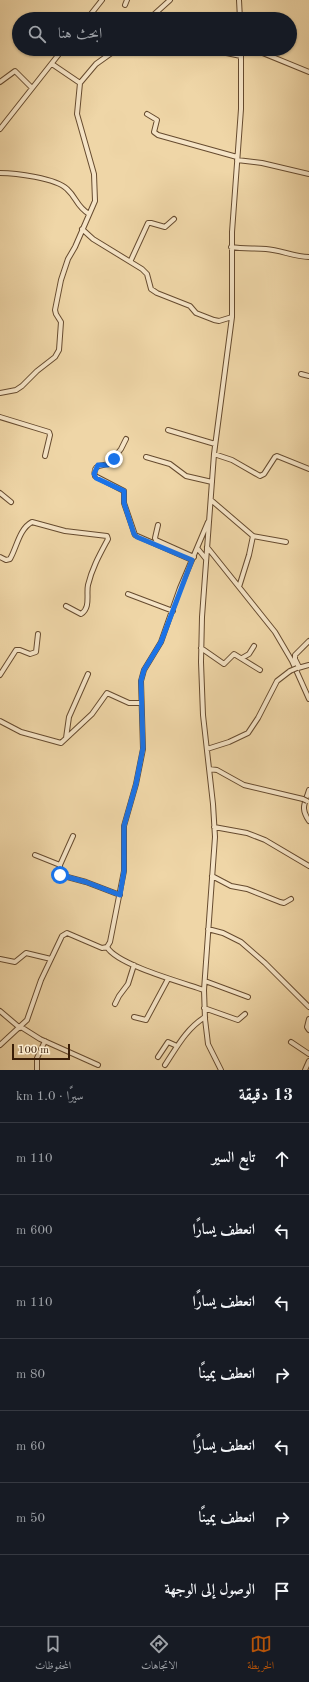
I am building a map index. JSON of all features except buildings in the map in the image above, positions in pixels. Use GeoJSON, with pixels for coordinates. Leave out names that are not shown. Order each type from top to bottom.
{"type":"FeatureCollection","features":[{"type":"Feature","properties":{"kind":"street"},"geometry":{"type":"LineString","coordinates":[[93,12],[102,0]]}},
{"type":"Feature","properties":{"kind":"street"},"geometry":{"type":"LineString","coordinates":[[125,5],[126,0]]}},
{"type":"Feature","properties":{"kind":"street"},"geometry":{"type":"LineString","coordinates":[[157,12],[170,0]]}},
{"type":"Feature","properties":{"kind":"street"},"geometry":{"type":"LineString","coordinates":[[239,0],[240,12]]}},
{"type":"Feature","properties":{"kind":"street"},"geometry":{"type":"LineString","coordinates":[[0,129],[58,56]]}},
{"type":"Feature","properties":{"kind":"street"},"geometry":{"type":"LineString","coordinates":[[0,393],[16,390],[22,386],[58,354],[60,346],[61,322],[56,314],[55,306],[68,259],[75,247],[95,201],[94,178],[77,114],[80,83],[96,64],[107,56]]}},
{"type":"Feature","properties":{"kind":"street"},"geometry":{"type":"LineString","coordinates":[[221,1070],[208,1044],[204,1008],[208,928],[215,847],[202,696],[201,648],[214,454],[232,317],[233,282],[231,246],[241,109],[241,56]]}},
{"type":"Feature","properties":{"kind":"street"},"geometry":{"type":"LineString","coordinates":[[270,56],[309,72]]}},
{"type":"Feature","properties":{"kind":"street"},"geometry":{"type":"LineString","coordinates":[[52,64],[80,83]]}},
{"type":"Feature","properties":{"kind":"street"},"geometry":{"type":"LineString","coordinates":[[0,82],[15,71],[32,88]]}},
{"type":"Feature","properties":{"kind":"street"},"geometry":{"type":"LineString","coordinates":[[147,114],[157,120],[154,132],[158,135],[237,159],[309,174]]}},
{"type":"Feature","properties":{"kind":"street"},"geometry":{"type":"LineString","coordinates":[[0,173],[19,174],[61,184],[71,193],[80,208],[89,214]]}},
{"type":"Feature","properties":{"kind":"street"},"geometry":{"type":"LineString","coordinates":[[131,260],[148,223],[164,227],[174,219]]}},
{"type":"Feature","properties":{"kind":"street"},"geometry":{"type":"LineString","coordinates":[[82,229],[93,238],[131,260],[145,272],[151,289],[157,294],[190,306],[196,313],[214,320],[219,321],[232,317]]}},
{"type":"Feature","properties":{"kind":"street"},"geometry":{"type":"LineString","coordinates":[[231,246],[250,249],[266,249],[296,257],[309,257]]}},
{"type":"Feature","properties":{"kind":"street"},"geometry":{"type":"LineString","coordinates":[[301,374],[309,376]]}},
{"type":"Feature","properties":{"kind":"street"},"geometry":{"type":"LineString","coordinates":[[0,417],[49,432],[50,435],[45,456]]}},
{"type":"Feature","properties":{"kind":"street"},"geometry":{"type":"LineString","coordinates":[[168,430],[215,444]]}},
{"type":"Feature","properties":{"kind":"street"},"geometry":{"type":"LineString","coordinates":[[126,439],[121,449],[110,463],[100,464],[96,467],[94,472],[95,476],[124,491],[124,503],[135,535],[193,559]]}},
{"type":"Feature","properties":{"kind":"street"},"geometry":{"type":"LineString","coordinates":[[214,454],[232,460],[259,476],[264,474],[277,456],[309,469]]}},
{"type":"Feature","properties":{"kind":"street"},"geometry":{"type":"LineString","coordinates":[[146,457],[170,464],[186,476],[212,482]]}},
{"type":"Feature","properties":{"kind":"street"},"geometry":{"type":"LineString","coordinates":[[0,494],[11,502]]}},
{"type":"Feature","properties":{"kind":"street"},"geometry":{"type":"LineString","coordinates":[[210,500],[253,536],[286,542]]}},
{"type":"Feature","properties":{"kind":"street"},"geometry":{"type":"LineString","coordinates":[[107,947],[113,932],[124,871],[124,826],[136,784],[143,748],[141,703],[142,676],[159,646],[210,518]]}},
{"type":"Feature","properties":{"kind":"street"},"geometry":{"type":"LineString","coordinates":[[0,557],[6,560],[11,558],[18,539],[28,524],[32,522],[65,531],[107,536],[108,539],[97,559],[90,580],[87,604],[84,612],[82,614],[66,606]]}},
{"type":"Feature","properties":{"kind":"street"},"geometry":{"type":"LineString","coordinates":[[158,525],[155,536],[156,540],[193,559]]}},
{"type":"Feature","properties":{"kind":"street"},"geometry":{"type":"LineString","coordinates":[[239,587],[253,536]]}},
{"type":"Feature","properties":{"kind":"street"},"geometry":{"type":"LineString","coordinates":[[207,547],[275,632],[292,661],[297,676],[309,699]]}},
{"type":"Feature","properties":{"kind":"street"},"geometry":{"type":"LineString","coordinates":[[198,549],[206,559]]}},
{"type":"Feature","properties":{"kind":"street"},"geometry":{"type":"LineString","coordinates":[[128,594],[173,611]]}},
{"type":"Feature","properties":{"kind":"street"},"geometry":{"type":"LineString","coordinates":[[0,675],[16,650],[30,654],[36,652],[38,634]]}},
{"type":"Feature","properties":{"kind":"street"},"geometry":{"type":"LineString","coordinates":[[298,667],[295,655],[309,641]]}},
{"type":"Feature","properties":{"kind":"street"},"geometry":{"type":"LineString","coordinates":[[242,658],[249,654],[254,646]]}},
{"type":"Feature","properties":{"kind":"street"},"geometry":{"type":"LineString","coordinates":[[201,648],[224,664],[234,654],[260,670]]}},
{"type":"Feature","properties":{"kind":"street"},"geometry":{"type":"LineString","coordinates":[[207,749],[248,734],[277,681],[290,671],[298,667],[309,665]]}},
{"type":"Feature","properties":{"kind":"street"},"geometry":{"type":"LineString","coordinates":[[66,739],[69,717],[88,674]]}},
{"type":"Feature","properties":{"kind":"street"},"geometry":{"type":"LineString","coordinates":[[0,721],[21,732],[61,743],[92,714],[107,692],[129,703],[141,703]]}},
{"type":"Feature","properties":{"kind":"street"},"geometry":{"type":"LineString","coordinates":[[209,769],[217,770],[244,785],[306,800]]}},
{"type":"Feature","properties":{"kind":"street"},"geometry":{"type":"LineString","coordinates":[[309,790],[303,806],[304,813],[309,821]]}},
{"type":"Feature","properties":{"kind":"street"},"geometry":{"type":"LineString","coordinates":[[214,827],[247,833],[260,838],[309,866]]}},
{"type":"Feature","properties":{"kind":"street"},"geometry":{"type":"LineString","coordinates":[[73,836],[60,865],[59,873],[62,876],[76,879],[120,895]]}},
{"type":"Feature","properties":{"kind":"street"},"geometry":{"type":"LineString","coordinates":[[35,854],[60,865]]}},
{"type":"Feature","properties":{"kind":"street"},"geometry":{"type":"LineString","coordinates":[[212,876],[231,886],[248,889],[280,902],[284,902],[291,898]]}},
{"type":"Feature","properties":{"kind":"street"},"geometry":{"type":"LineString","coordinates":[[208,928],[223,933],[241,942],[265,963],[309,1007]]}},
{"type":"Feature","properties":{"kind":"street"},"geometry":{"type":"LineString","coordinates":[[0,1045],[21,1027],[28,1017],[51,958],[62,936],[67,933],[102,948],[107,947]]}},
{"type":"Feature","properties":{"kind":"street"},"geometry":{"type":"LineString","coordinates":[[107,947],[112,954],[134,965],[168,979],[204,990]]}},
{"type":"Feature","properties":{"kind":"street"},"geometry":{"type":"LineString","coordinates":[[0,959],[15,962],[26,953],[51,958]]}},
{"type":"Feature","properties":{"kind":"street"},"geometry":{"type":"LineString","coordinates":[[115,1004],[128,984],[134,965]]}},
{"type":"Feature","properties":{"kind":"street"},"geometry":{"type":"LineString","coordinates":[[134,1017],[146,1020],[168,979]]}},
{"type":"Feature","properties":{"kind":"street"},"geometry":{"type":"LineString","coordinates":[[205,981],[248,997]]}},
{"type":"Feature","properties":{"kind":"street"},"geometry":{"type":"LineString","coordinates":[[204,1008],[238,1020],[245,1014]]}},
{"type":"Feature","properties":{"kind":"street"},"geometry":{"type":"LineString","coordinates":[[0,1011],[21,1027],[44,1041],[98,1065]]}},
{"type":"Feature","properties":{"kind":"street"},"geometry":{"type":"LineString","coordinates":[[165,1065],[190,1028],[205,1017]]}},
{"type":"Feature","properties":{"kind":"street"},"geometry":{"type":"LineString","coordinates":[[309,1018],[306,1027],[309,1030]]}},
{"type":"Feature","properties":{"kind":"street"},"geometry":{"type":"LineString","coordinates":[[37,1070],[37,1058],[44,1041]]}},
{"type":"Feature","properties":{"kind":"street"},"geometry":{"type":"LineString","coordinates":[[158,1057],[168,1042],[177,1046]]}},
{"type":"Feature","properties":{"kind":"street"},"geometry":{"type":"LineString","coordinates":[[291,1042],[309,1054]]}},
{"type":"Feature","properties":{"kind":"street"},"geometry":{"type":"LineString","coordinates":[[305,1070],[309,1061]]}},
{"type":"Feature","properties":{"kind":"route"},"geometry":{"type":"LineString","coordinates":[[60,875],[66,878],[86,882],[103,890],[120,895],[124,871],[123,831],[141,764],[143,748],[144,738],[141,692],[142,676],[161,642],[180,588],[192,560],[137,537],[134,534],[123,500],[124,491],[96,478],[94,474],[98,465],[108,465],[114,459]]}}]}
